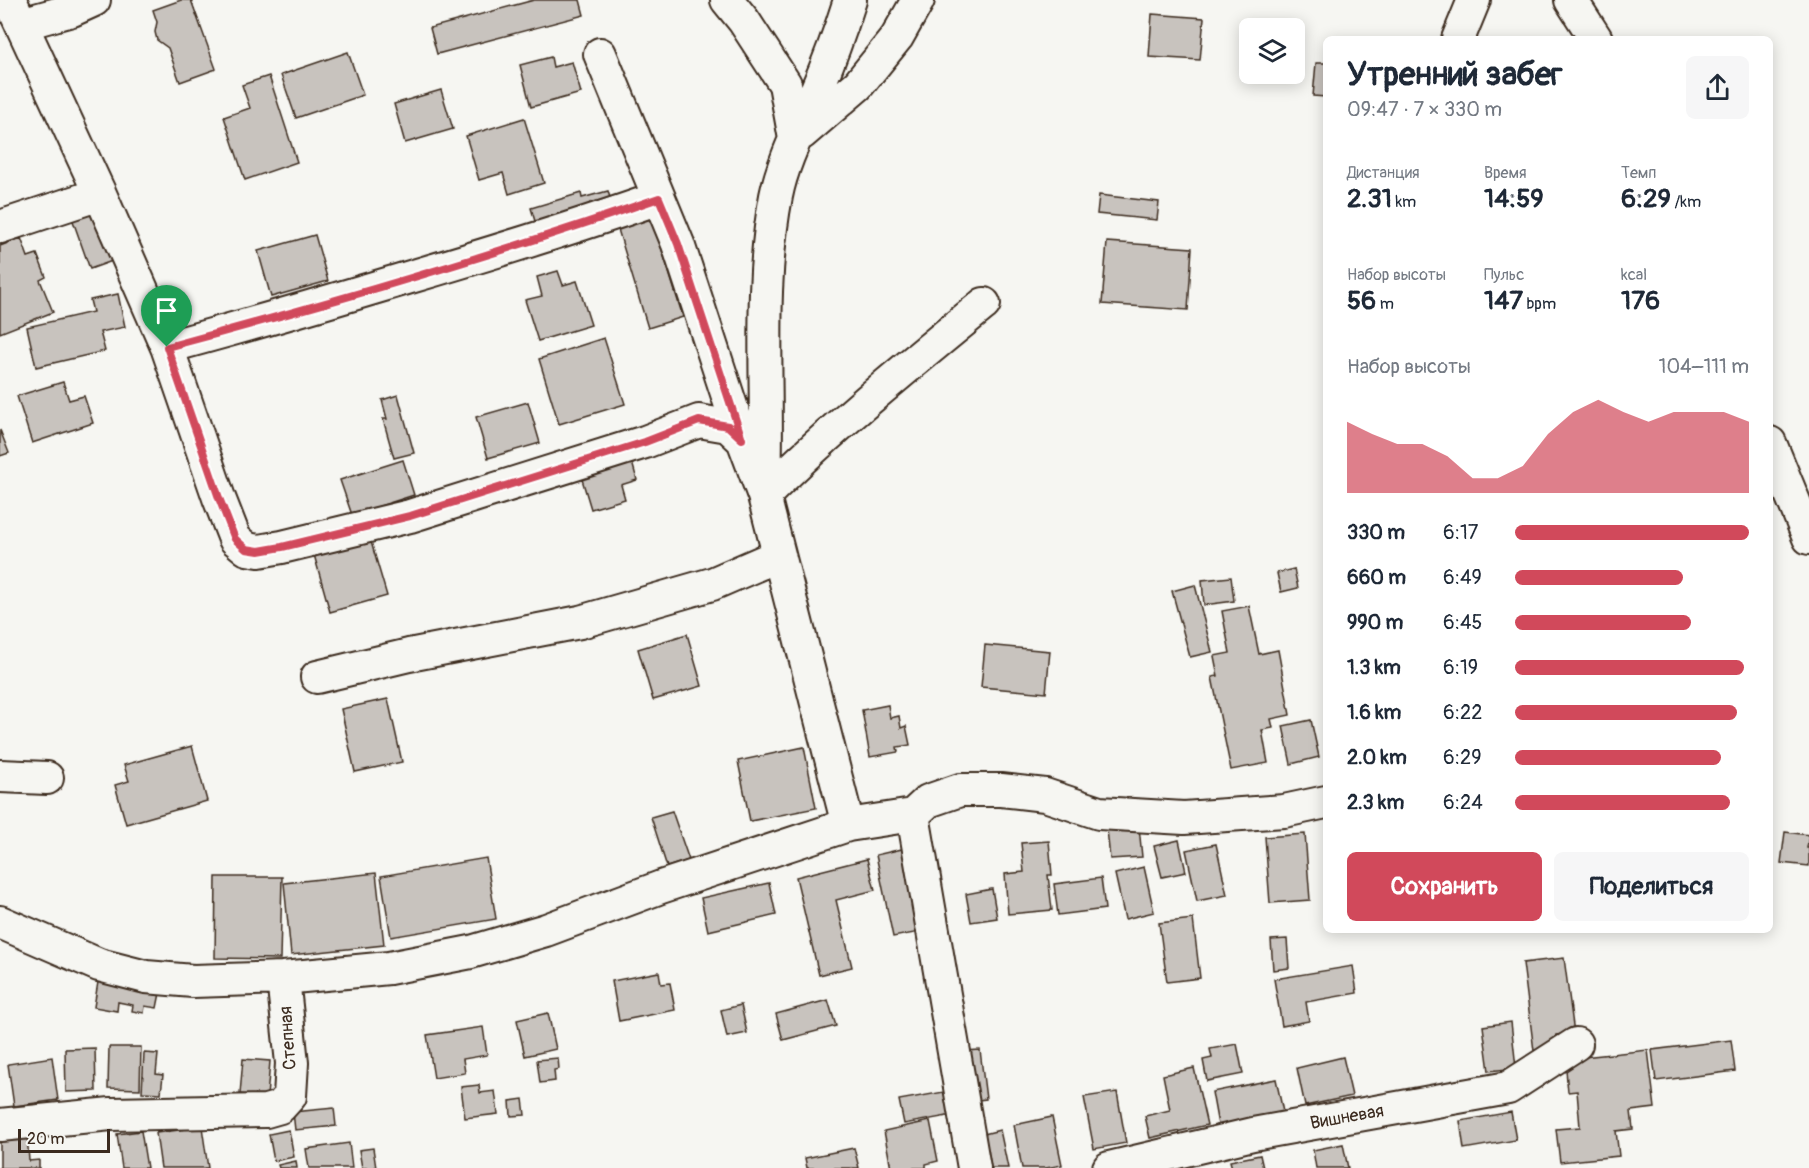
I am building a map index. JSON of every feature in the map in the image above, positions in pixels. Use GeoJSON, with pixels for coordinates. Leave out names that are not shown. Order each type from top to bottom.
{"type":"FeatureCollection","features":[{"type":"Feature","properties":{"kind":"street"},"geometry":{"type":"LineString","coordinates":[[94,0],[72,10],[16,12],[167,347],[235,539],[246,549],[259,551],[282,547],[410,516],[645,442],[699,421],[728,426],[742,439]]}},
{"type":"Feature","properties":{"kind":"street"},"geometry":{"type":"LineString","coordinates":[[728,0],[785,84],[795,139]]}},
{"type":"Feature","properties":{"kind":"street"},"geometry":{"type":"LineString","coordinates":[[764,496],[767,438],[767,266],[776,195],[795,139],[816,93],[850,0]]}},
{"type":"Feature","properties":{"kind":"street"},"geometry":{"type":"LineString","coordinates":[[795,139],[858,85],[897,37],[918,0]]}},
{"type":"Feature","properties":{"kind":"street"},"geometry":{"type":"LineString","coordinates":[[1459,36],[1474,0]]}},
{"type":"Feature","properties":{"kind":"street"},"geometry":{"type":"LineString","coordinates":[[1571,0],[1594,36]]}},
{"type":"Feature","properties":{"kind":"street"},"geometry":{"type":"LineString","coordinates":[[600,54],[678,244],[742,439],[764,496],[848,825]]}},
{"type":"Feature","properties":{"kind":"street"},"geometry":{"type":"LineString","coordinates":[[0,227],[100,195]]}},
{"type":"Feature","properties":{"kind":"street"},"geometry":{"type":"LineString","coordinates":[[167,347],[465,261],[659,198]]}},
{"type":"Feature","properties":{"kind":"street"},"geometry":{"type":"LineString","coordinates":[[764,496],[813,447],[872,395],[984,304]]}},
{"type":"Feature","properties":{"kind":"street"},"geometry":{"type":"LineString","coordinates":[[1773,450],[1809,538]]}},
{"type":"Feature","properties":{"kind":"street"},"geometry":{"type":"LineString","coordinates":[[317,677],[409,655],[580,622],[712,584],[779,555]]}},
{"type":"Feature","properties":{"kind":"street"},"geometry":{"type":"LineString","coordinates":[[0,776],[46,778]]}},
{"type":"Feature","properties":{"kind":"street"},"geometry":{"type":"LineString","coordinates":[[0,922],[99,965],[146,977],[193,981],[283,978],[389,968],[471,952],[546,930],[662,887],[848,825],[913,815],[928,801],[960,790],[1001,790],[1044,795],[1099,813],[1184,818],[1284,811],[1323,803]]}},
{"type":"Feature","properties":{"kind":"street"},"geometry":{"type":"LineString","coordinates":[[913,815],[974,1168]]}},
{"type":"Feature","properties":{"kind":"street","name":"Степная"},"geometry":{"type":"LineString","coordinates":[[0,1125],[111,1114],[266,1111],[280,1107],[290,1096],[292,1063],[283,978]]}},
{"type":"Feature","properties":{"kind":"street","name":"Вишневая"},"geometry":{"type":"LineString","coordinates":[[1109,1168],[1253,1134],[1508,1088],[1576,1044]]}},
{"type":"Feature","properties":{"kind":"building"},"geometry":{"type":"Polygon","coordinates":[[[181,0],[191,0],[216,69],[180,82],[168,48],[157,40],[155,32],[157,22],[153,10],[181,0]]]}},
{"type":"Feature","properties":{"kind":"building"},"geometry":{"type":"Polygon","coordinates":[[[534,0],[580,0],[584,15],[437,54],[430,28],[534,0]]]}},
{"type":"Feature","properties":{"kind":"building"},"geometry":{"type":"Polygon","coordinates":[[[1152,14],[1204,18],[1200,60],[1149,57],[1152,14]]]}},
{"type":"Feature","properties":{"kind":"building"},"geometry":{"type":"Polygon","coordinates":[[[348,52],[363,95],[296,118],[281,75],[348,52]]]}},
{"type":"Feature","properties":{"kind":"building"},"geometry":{"type":"Polygon","coordinates":[[[551,57],[553,67],[572,62],[581,93],[531,107],[520,65],[551,57]]]}},
{"type":"Feature","properties":{"kind":"building"},"geometry":{"type":"Polygon","coordinates":[[[1316,63],[1323,63],[1323,97],[1313,96],[1316,63]]]}},
{"type":"Feature","properties":{"kind":"building"},"geometry":{"type":"Polygon","coordinates":[[[269,76],[297,162],[245,180],[224,117],[250,108],[242,85],[269,76]]]}},
{"type":"Feature","properties":{"kind":"building"},"geometry":{"type":"Polygon","coordinates":[[[441,90],[453,129],[405,143],[394,104],[441,90]]]}},
{"type":"Feature","properties":{"kind":"building"},"geometry":{"type":"Polygon","coordinates":[[[524,118],[544,183],[509,194],[503,173],[479,180],[466,136],[524,118]]]}},
{"type":"Feature","properties":{"kind":"building"},"geometry":{"type":"Polygon","coordinates":[[[608,191],[613,208],[538,231],[531,208],[581,193],[582,198],[608,191]]]}},
{"type":"Feature","properties":{"kind":"building"},"geometry":{"type":"Polygon","coordinates":[[[1099,195],[1159,202],[1157,220],[1097,214],[1099,195]]]}},
{"type":"Feature","properties":{"kind":"building"},"geometry":{"type":"Polygon","coordinates":[[[97,210],[115,260],[90,269],[72,218],[97,210]]]}},
{"type":"Feature","properties":{"kind":"building"},"geometry":{"type":"Polygon","coordinates":[[[651,215],[683,317],[648,328],[617,226],[651,215]]]}},
{"type":"Feature","properties":{"kind":"building"},"geometry":{"type":"Polygon","coordinates":[[[315,235],[328,281],[271,297],[258,251],[315,235]]]}},
{"type":"Feature","properties":{"kind":"building"},"geometry":{"type":"Polygon","coordinates":[[[21,238],[28,257],[37,254],[46,277],[40,280],[53,312],[0,333],[0,246],[21,238]]]}},
{"type":"Feature","properties":{"kind":"building"},"geometry":{"type":"Polygon","coordinates":[[[1107,242],[1192,248],[1188,310],[1102,304],[1107,242]]]}},
{"type":"Feature","properties":{"kind":"building"},"geometry":{"type":"Polygon","coordinates":[[[558,271],[563,285],[577,281],[591,325],[538,341],[525,300],[542,296],[537,277],[558,271]]]}},
{"type":"Feature","properties":{"kind":"building"},"geometry":{"type":"Polygon","coordinates":[[[118,294],[125,327],[100,332],[105,351],[36,367],[27,327],[93,312],[90,300],[118,294]]]}},
{"type":"Feature","properties":{"kind":"building"},"geometry":{"type":"Polygon","coordinates":[[[604,338],[625,404],[559,424],[539,359],[604,338]]]}},
{"type":"Feature","properties":{"kind":"building"},"geometry":{"type":"Polygon","coordinates":[[[63,382],[69,400],[84,396],[93,423],[32,443],[17,396],[63,382]]]}},
{"type":"Feature","properties":{"kind":"building"},"geometry":{"type":"Polygon","coordinates":[[[398,395],[414,453],[394,458],[383,419],[387,419],[382,400],[398,395]]]}},
{"type":"Feature","properties":{"kind":"building"},"geometry":{"type":"Polygon","coordinates":[[[528,402],[540,443],[488,458],[476,417],[528,402]]]}},
{"type":"Feature","properties":{"kind":"building"},"geometry":{"type":"Polygon","coordinates":[[[0,430],[9,453],[0,456],[0,430]]]}},
{"type":"Feature","properties":{"kind":"building"},"geometry":{"type":"Polygon","coordinates":[[[403,460],[414,495],[352,515],[340,480],[403,460]]]}},
{"type":"Feature","properties":{"kind":"building"},"geometry":{"type":"Polygon","coordinates":[[[632,462],[637,480],[621,485],[625,499],[591,509],[581,476],[632,462]]]}},
{"type":"Feature","properties":{"kind":"building"},"geometry":{"type":"Polygon","coordinates":[[[369,535],[387,596],[330,612],[313,551],[369,535]]]}},
{"type":"Feature","properties":{"kind":"building"},"geometry":{"type":"Polygon","coordinates":[[[1294,569],[1298,588],[1281,592],[1277,573],[1294,569]]]}},
{"type":"Feature","properties":{"kind":"building"},"geometry":{"type":"Polygon","coordinates":[[[1231,577],[1234,601],[1204,605],[1202,580],[1231,577]]]}},
{"type":"Feature","properties":{"kind":"building"},"geometry":{"type":"Polygon","coordinates":[[[1195,585],[1212,652],[1190,657],[1172,591],[1195,585]]]}},
{"type":"Feature","properties":{"kind":"building"},"geometry":{"type":"Polygon","coordinates":[[[1249,606],[1259,654],[1278,650],[1290,715],[1271,719],[1273,728],[1262,730],[1268,763],[1231,770],[1212,677],[1218,676],[1214,656],[1230,653],[1222,611],[1249,606]]]}},
{"type":"Feature","properties":{"kind":"building"},"geometry":{"type":"Polygon","coordinates":[[[687,634],[702,686],[653,700],[638,649],[687,634]]]}},
{"type":"Feature","properties":{"kind":"building"},"geometry":{"type":"Polygon","coordinates":[[[985,645],[1050,651],[1046,693],[981,687],[985,645]]]}},
{"type":"Feature","properties":{"kind":"building"},"geometry":{"type":"Polygon","coordinates":[[[388,699],[402,762],[355,772],[341,709],[388,699]]]}},
{"type":"Feature","properties":{"kind":"building"},"geometry":{"type":"Polygon","coordinates":[[[888,705],[890,718],[899,716],[901,728],[906,726],[910,745],[897,747],[898,752],[870,757],[862,710],[888,705]]]}},
{"type":"Feature","properties":{"kind":"building"},"geometry":{"type":"Polygon","coordinates":[[[1311,720],[1319,757],[1291,764],[1283,726],[1311,720]]]}},
{"type":"Feature","properties":{"kind":"building"},"geometry":{"type":"Polygon","coordinates":[[[192,746],[207,801],[126,824],[115,785],[129,781],[124,765],[192,746]]]}},
{"type":"Feature","properties":{"kind":"building"},"geometry":{"type":"Polygon","coordinates":[[[804,747],[816,808],[750,821],[738,761],[804,747]]]}},
{"type":"Feature","properties":{"kind":"building"},"geometry":{"type":"Polygon","coordinates":[[[672,811],[689,860],[667,867],[651,817],[672,811]]]}},
{"type":"Feature","properties":{"kind":"building"},"geometry":{"type":"Polygon","coordinates":[[[1139,827],[1142,857],[1110,859],[1107,829],[1139,827]]]}},
{"type":"Feature","properties":{"kind":"building"},"geometry":{"type":"Polygon","coordinates":[[[1785,832],[1809,835],[1807,848],[1809,848],[1809,866],[1781,863],[1785,832]]]}},
{"type":"Feature","properties":{"kind":"building"},"geometry":{"type":"Polygon","coordinates":[[[1305,834],[1310,900],[1270,903],[1265,837],[1305,834]]]}},
{"type":"Feature","properties":{"kind":"building"},"geometry":{"type":"Polygon","coordinates":[[[1179,840],[1186,872],[1162,877],[1154,846],[1179,840]]]}},
{"type":"Feature","properties":{"kind":"building"},"geometry":{"type":"Polygon","coordinates":[[[1049,841],[1052,875],[1048,875],[1052,910],[1008,914],[1005,874],[1024,872],[1021,843],[1049,841]]]}},
{"type":"Feature","properties":{"kind":"building"},"geometry":{"type":"Polygon","coordinates":[[[1216,844],[1227,895],[1197,901],[1186,850],[1216,844]]]}},
{"type":"Feature","properties":{"kind":"building"},"geometry":{"type":"Polygon","coordinates":[[[902,849],[920,932],[893,937],[876,855],[902,849]]]}},
{"type":"Feature","properties":{"kind":"building"},"geometry":{"type":"Polygon","coordinates":[[[486,858],[496,919],[391,937],[381,876],[486,858]]]}},
{"type":"Feature","properties":{"kind":"building"},"geometry":{"type":"Polygon","coordinates":[[[867,859],[875,890],[836,900],[852,967],[819,975],[796,877],[867,859]]]}},
{"type":"Feature","properties":{"kind":"building"},"geometry":{"type":"Polygon","coordinates":[[[1144,867],[1154,912],[1125,919],[1115,874],[1144,867]]]}},
{"type":"Feature","properties":{"kind":"building"},"geometry":{"type":"Polygon","coordinates":[[[376,873],[384,945],[291,955],[284,883],[376,873]]]}},
{"type":"Feature","properties":{"kind":"building"},"geometry":{"type":"Polygon","coordinates":[[[216,877],[282,877],[280,959],[215,958],[216,877]]]}},
{"type":"Feature","properties":{"kind":"building"},"geometry":{"type":"Polygon","coordinates":[[[1101,878],[1105,909],[1058,915],[1054,884],[1101,878]]]}},
{"type":"Feature","properties":{"kind":"building"},"geometry":{"type":"Polygon","coordinates":[[[769,883],[776,915],[708,931],[701,898],[769,883]]]}},
{"type":"Feature","properties":{"kind":"building"},"geometry":{"type":"Polygon","coordinates":[[[992,889],[997,918],[971,922],[966,894],[992,889]]]}},
{"type":"Feature","properties":{"kind":"building"},"geometry":{"type":"Polygon","coordinates":[[[1193,919],[1200,978],[1167,982],[1159,923],[1193,919]]]}},
{"type":"Feature","properties":{"kind":"building"},"geometry":{"type":"Polygon","coordinates":[[[1287,939],[1289,968],[1273,970],[1271,940],[1287,939]]]}},
{"type":"Feature","properties":{"kind":"building"},"geometry":{"type":"Polygon","coordinates":[[[1564,958],[1574,1033],[1556,1035],[1558,1048],[1534,1051],[1523,963],[1564,958]]]}},
{"type":"Feature","properties":{"kind":"building"},"geometry":{"type":"Polygon","coordinates":[[[1353,966],[1357,993],[1306,1002],[1309,1021],[1282,1026],[1274,979],[1353,966]]]}},
{"type":"Feature","properties":{"kind":"building"},"geometry":{"type":"Polygon","coordinates":[[[659,972],[661,984],[670,983],[675,1010],[619,1021],[612,981],[659,972]]]}},
{"type":"Feature","properties":{"kind":"building"},"geometry":{"type":"Polygon","coordinates":[[[98,982],[160,993],[157,1008],[145,1006],[144,1013],[132,1011],[133,1005],[118,1002],[117,1011],[94,1007],[98,982]]]}},
{"type":"Feature","properties":{"kind":"building"},"geometry":{"type":"Polygon","coordinates":[[[828,1000],[836,1026],[783,1040],[776,1014],[828,1000]]]}},
{"type":"Feature","properties":{"kind":"building"},"geometry":{"type":"Polygon","coordinates":[[[741,1005],[747,1033],[727,1037],[721,1010],[741,1005]]]}},
{"type":"Feature","properties":{"kind":"building"},"geometry":{"type":"Polygon","coordinates":[[[548,1013],[556,1049],[525,1056],[517,1020],[548,1013]]]}},
{"type":"Feature","properties":{"kind":"building"},"geometry":{"type":"Polygon","coordinates":[[[1511,1022],[1516,1068],[1489,1071],[1483,1026],[1511,1022]]]}},
{"type":"Feature","properties":{"kind":"building"},"geometry":{"type":"Polygon","coordinates":[[[483,1027],[487,1055],[463,1059],[465,1073],[434,1078],[427,1035],[483,1027]]]}},
{"type":"Feature","properties":{"kind":"building"},"geometry":{"type":"Polygon","coordinates":[[[1731,1040],[1735,1071],[1656,1081],[1652,1050],[1731,1040]]]}},
{"type":"Feature","properties":{"kind":"building"},"geometry":{"type":"Polygon","coordinates":[[[1237,1044],[1243,1074],[1207,1081],[1203,1060],[1212,1058],[1210,1049],[1237,1044]]]}},
{"type":"Feature","properties":{"kind":"building"},"geometry":{"type":"Polygon","coordinates":[[[109,1047],[141,1047],[140,1089],[108,1088],[109,1047]]]}},
{"type":"Feature","properties":{"kind":"building"},"geometry":{"type":"Polygon","coordinates":[[[95,1048],[96,1091],[66,1092],[65,1049],[95,1048]]]}},
{"type":"Feature","properties":{"kind":"building"},"geometry":{"type":"Polygon","coordinates":[[[980,1050],[986,1099],[969,1101],[963,1051],[980,1050]]]}},
{"type":"Feature","properties":{"kind":"building"},"geometry":{"type":"Polygon","coordinates":[[[1648,1050],[1655,1108],[1631,1111],[1633,1129],[1616,1131],[1619,1156],[1560,1162],[1556,1129],[1580,1127],[1577,1091],[1568,1092],[1565,1059],[1648,1050]]]}},
{"type":"Feature","properties":{"kind":"building"},"geometry":{"type":"Polygon","coordinates":[[[144,1053],[158,1054],[156,1074],[163,1075],[161,1093],[142,1092],[144,1053]]]}},
{"type":"Feature","properties":{"kind":"building"},"geometry":{"type":"Polygon","coordinates":[[[52,1057],[58,1100],[14,1106],[8,1064],[52,1057]]]}},
{"type":"Feature","properties":{"kind":"building"},"geometry":{"type":"Polygon","coordinates":[[[1343,1057],[1352,1096],[1305,1106],[1297,1068],[1343,1057]]]}},
{"type":"Feature","properties":{"kind":"building"},"geometry":{"type":"Polygon","coordinates":[[[558,1058],[559,1069],[554,1070],[555,1081],[540,1083],[537,1060],[558,1058]]]}},
{"type":"Feature","properties":{"kind":"building"},"geometry":{"type":"Polygon","coordinates":[[[243,1059],[270,1061],[267,1097],[240,1094],[243,1059]]]}},
{"type":"Feature","properties":{"kind":"building"},"geometry":{"type":"Polygon","coordinates":[[[1194,1068],[1207,1125],[1150,1138],[1145,1116],[1170,1110],[1163,1075],[1194,1068]]]}},
{"type":"Feature","properties":{"kind":"building"},"geometry":{"type":"Polygon","coordinates":[[[1276,1079],[1283,1112],[1218,1125],[1212,1092],[1276,1079]]]}},
{"type":"Feature","properties":{"kind":"building"},"geometry":{"type":"Polygon","coordinates":[[[479,1085],[480,1093],[495,1091],[498,1114],[465,1118],[461,1087],[479,1085]]]}},
{"type":"Feature","properties":{"kind":"building"},"geometry":{"type":"Polygon","coordinates":[[[949,1091],[953,1115],[904,1124],[899,1100],[949,1091]]]}},
{"type":"Feature","properties":{"kind":"building"},"geometry":{"type":"Polygon","coordinates":[[[1117,1092],[1126,1143],[1094,1149],[1084,1097],[1117,1092]]]}},
{"type":"Feature","properties":{"kind":"building"},"geometry":{"type":"Polygon","coordinates":[[[523,1099],[525,1115],[511,1116],[510,1101],[523,1099]]]}},
{"type":"Feature","properties":{"kind":"building"},"geometry":{"type":"Polygon","coordinates":[[[334,1108],[336,1126],[295,1130],[293,1112],[334,1108]]]}},
{"type":"Feature","properties":{"kind":"building"},"geometry":{"type":"Polygon","coordinates":[[[1511,1112],[1516,1140],[1464,1149],[1460,1121],[1511,1112]]]}},
{"type":"Feature","properties":{"kind":"building"},"geometry":{"type":"Polygon","coordinates":[[[1052,1117],[1062,1165],[1022,1168],[1014,1125],[1052,1117]]]}},
{"type":"Feature","properties":{"kind":"building"},"geometry":{"type":"Polygon","coordinates":[[[930,1121],[938,1161],[926,1164],[926,1168],[891,1168],[884,1131],[930,1121]]]}},
{"type":"Feature","properties":{"kind":"building"},"geometry":{"type":"Polygon","coordinates":[[[202,1127],[208,1168],[161,1168],[156,1133],[202,1127]]]}},
{"type":"Feature","properties":{"kind":"building"},"geometry":{"type":"Polygon","coordinates":[[[289,1130],[294,1157],[274,1161],[269,1134],[289,1130]]]}},
{"type":"Feature","properties":{"kind":"building"},"geometry":{"type":"Polygon","coordinates":[[[1000,1130],[1008,1168],[983,1168],[976,1136],[1000,1130]]]}},
{"type":"Feature","properties":{"kind":"building"},"geometry":{"type":"Polygon","coordinates":[[[141,1131],[147,1168],[122,1168],[117,1134],[141,1131]]]}},
{"type":"Feature","properties":{"kind":"building"},"geometry":{"type":"Polygon","coordinates":[[[27,1134],[29,1161],[39,1160],[39,1168],[0,1168],[0,1137],[27,1134]]]}},
{"type":"Feature","properties":{"kind":"building"},"geometry":{"type":"Polygon","coordinates":[[[349,1143],[352,1168],[309,1168],[306,1149],[349,1143]]]}},
{"type":"Feature","properties":{"kind":"building"},"geometry":{"type":"Polygon","coordinates":[[[1343,1144],[1348,1168],[1316,1168],[1313,1150],[1343,1144]]]}},
{"type":"Feature","properties":{"kind":"building"},"geometry":{"type":"Polygon","coordinates":[[[373,1148],[376,1168],[362,1168],[359,1150],[373,1148]]]}},
{"type":"Feature","properties":{"kind":"building"},"geometry":{"type":"Polygon","coordinates":[[[854,1148],[859,1168],[807,1168],[805,1158],[854,1148]]]}},
{"type":"Feature","properties":{"kind":"building"},"geometry":{"type":"Polygon","coordinates":[[[1260,1155],[1263,1168],[1232,1168],[1230,1161],[1260,1155]]]}},
{"type":"Feature","properties":{"kind":"building"},"geometry":{"type":"Polygon","coordinates":[[[296,1161],[297,1168],[279,1168],[278,1165],[296,1161]]]}},
{"type":"Feature","properties":{"kind":"route"},"geometry":{"type":"LineString","coordinates":[[659,198],[678,244],[742,439],[728,426],[699,421],[645,442],[410,516],[282,547],[259,551],[246,549],[235,539],[167,347],[465,261],[659,198]]}}]}
